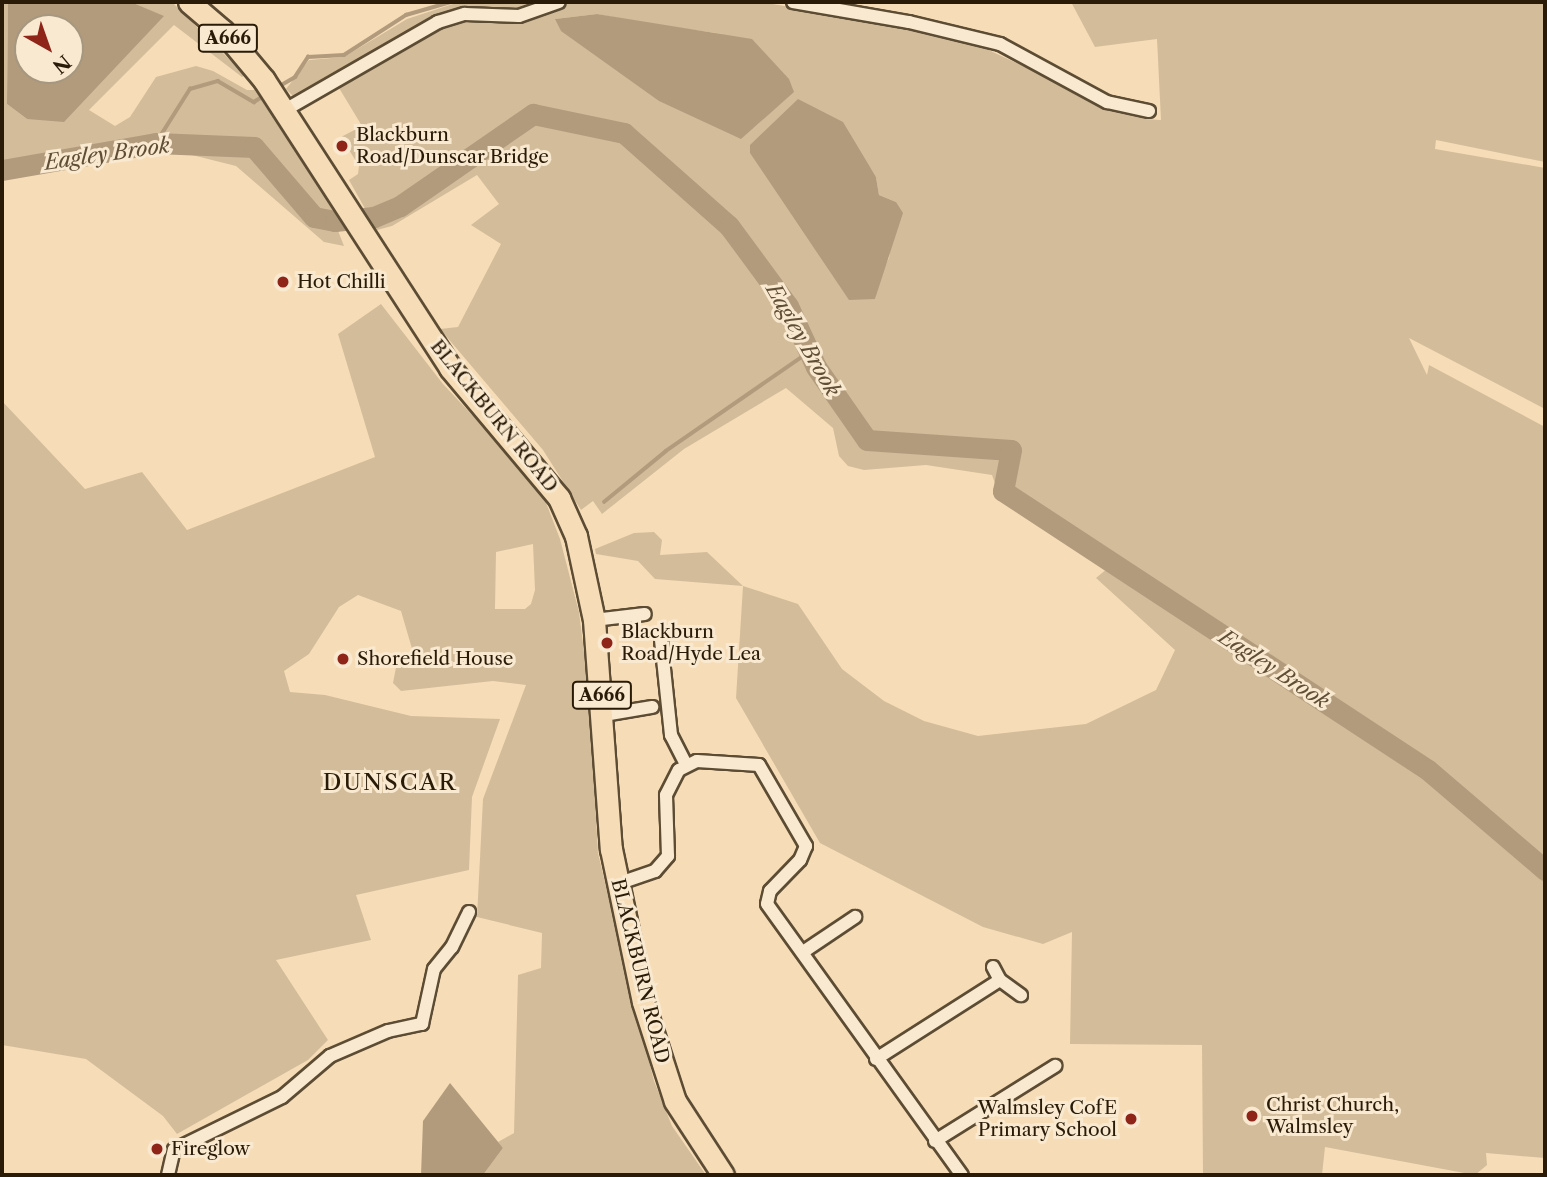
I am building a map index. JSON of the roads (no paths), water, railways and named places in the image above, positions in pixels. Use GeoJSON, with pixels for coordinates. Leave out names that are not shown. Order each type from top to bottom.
{"type":"FeatureCollection","features":[{"type":"Feature","properties":{"kind":"highway","name":"BLACKBURN ROAD"},"geometry":{"type":"LineString","coordinates":[[188,2],[223,32],[264,80],[450,368],[559,498],[576,536],[594,620],[617,884],[662,1064],[693,1135],[723,1175]]}},
{"type":"Feature","properties":{"kind":"street"},"geometry":{"type":"LineString","coordinates":[[282,106],[438,22],[465,14],[519,16],[559,2]]}},
{"type":"Feature","properties":{"kind":"street"},"geometry":{"type":"LineString","coordinates":[[793,2],[909,22],[1000,44],[1107,102],[1149,111]]}},
{"type":"Feature","properties":{"kind":"street"},"geometry":{"type":"LineString","coordinates":[[594,620],[645,614]]}},
{"type":"Feature","properties":{"kind":"street"},"geometry":{"type":"LineString","coordinates":[[661,640],[671,735],[686,765]]}},
{"type":"Feature","properties":{"kind":"street"},"geometry":{"type":"LineString","coordinates":[[604,715],[652,707]]}},
{"type":"Feature","properties":{"kind":"street"},"geometry":{"type":"LineString","coordinates":[[617,884],[655,871],[668,856],[666,795],[673,776],[686,765],[697,761],[752,761],[766,772],[806,846],[800,860],[770,891],[767,904],[962,1175]]}},
{"type":"Feature","properties":{"kind":"street"},"geometry":{"type":"LineString","coordinates":[[167,1175],[174,1150],[282,1097],[330,1056],[388,1031],[422,1024],[434,970],[452,947],[469,912]]}},
{"type":"Feature","properties":{"kind":"street"},"geometry":{"type":"LineString","coordinates":[[803,952],[850,917]]}},
{"type":"Feature","properties":{"kind":"street"},"geometry":{"type":"LineString","coordinates":[[992,967],[1000,980],[1021,995]]}},
{"type":"Feature","properties":{"kind":"street"},"geometry":{"type":"LineString","coordinates":[[876,1059],[1000,980]]}},
{"type":"Feature","properties":{"kind":"street"},"geometry":{"type":"LineString","coordinates":[[935,1141],[1046,1079],[1055,1066]]}},
{"type":"Feature","properties":{"kind":"waterway"},"geometry":{"type":"LineString","coordinates":[[278,87],[295,77],[308,57],[344,55],[406,15],[451,2]]}},
{"type":"Feature","properties":{"kind":"waterway"},"geometry":{"type":"LineString","coordinates":[[156,143],[190,89],[218,81],[254,102],[265,95]]}},
{"type":"Feature","properties":{"kind":"waterway","name":"Eagley Brook"},"geometry":{"type":"LineString","coordinates":[[2,170],[156,143],[254,147],[314,217],[335,221],[374,217],[400,206],[533,114],[624,133],[729,226],[788,306],[816,367],[867,440],[1011,450],[1003,491],[1428,770],[1545,870]]}},
{"type":"Feature","properties":{"kind":"waterway"},"geometry":{"type":"LineString","coordinates":[[604,502],[666,451],[809,352]]}},
{"type":"Feature","properties":{"kind":"place","name":"Blackburn Road/Dunscar Bridge"},"geometry":{"type":"Point","coordinates":[342,146]}},
{"type":"Feature","properties":{"kind":"place","name":"Hot Chilli"},"geometry":{"type":"Point","coordinates":[283,282]}},
{"type":"Feature","properties":{"kind":"place","name":"Blackburn Road/Hyde Lea"},"geometry":{"type":"Point","coordinates":[607,643]}},
{"type":"Feature","properties":{"kind":"place","name":"Shorefield House"},"geometry":{"type":"Point","coordinates":[343,659]}},
{"type":"Feature","properties":{"kind":"place","name":"Christ Church, Walmsley"},"geometry":{"type":"Point","coordinates":[1252,1116]}},
{"type":"Feature","properties":{"kind":"place","name":"Walmsley CofE Primary School"},"geometry":{"type":"Point","coordinates":[1131,1119]}},
{"type":"Feature","properties":{"kind":"place","name":"Fireglow"},"geometry":{"type":"Point","coordinates":[157,1149]}},
{"type":"Feature","properties":{"kind":"district","name":"DUNSCAR"},"geometry":{"type":"Point","coordinates":[390,782]}}]}
